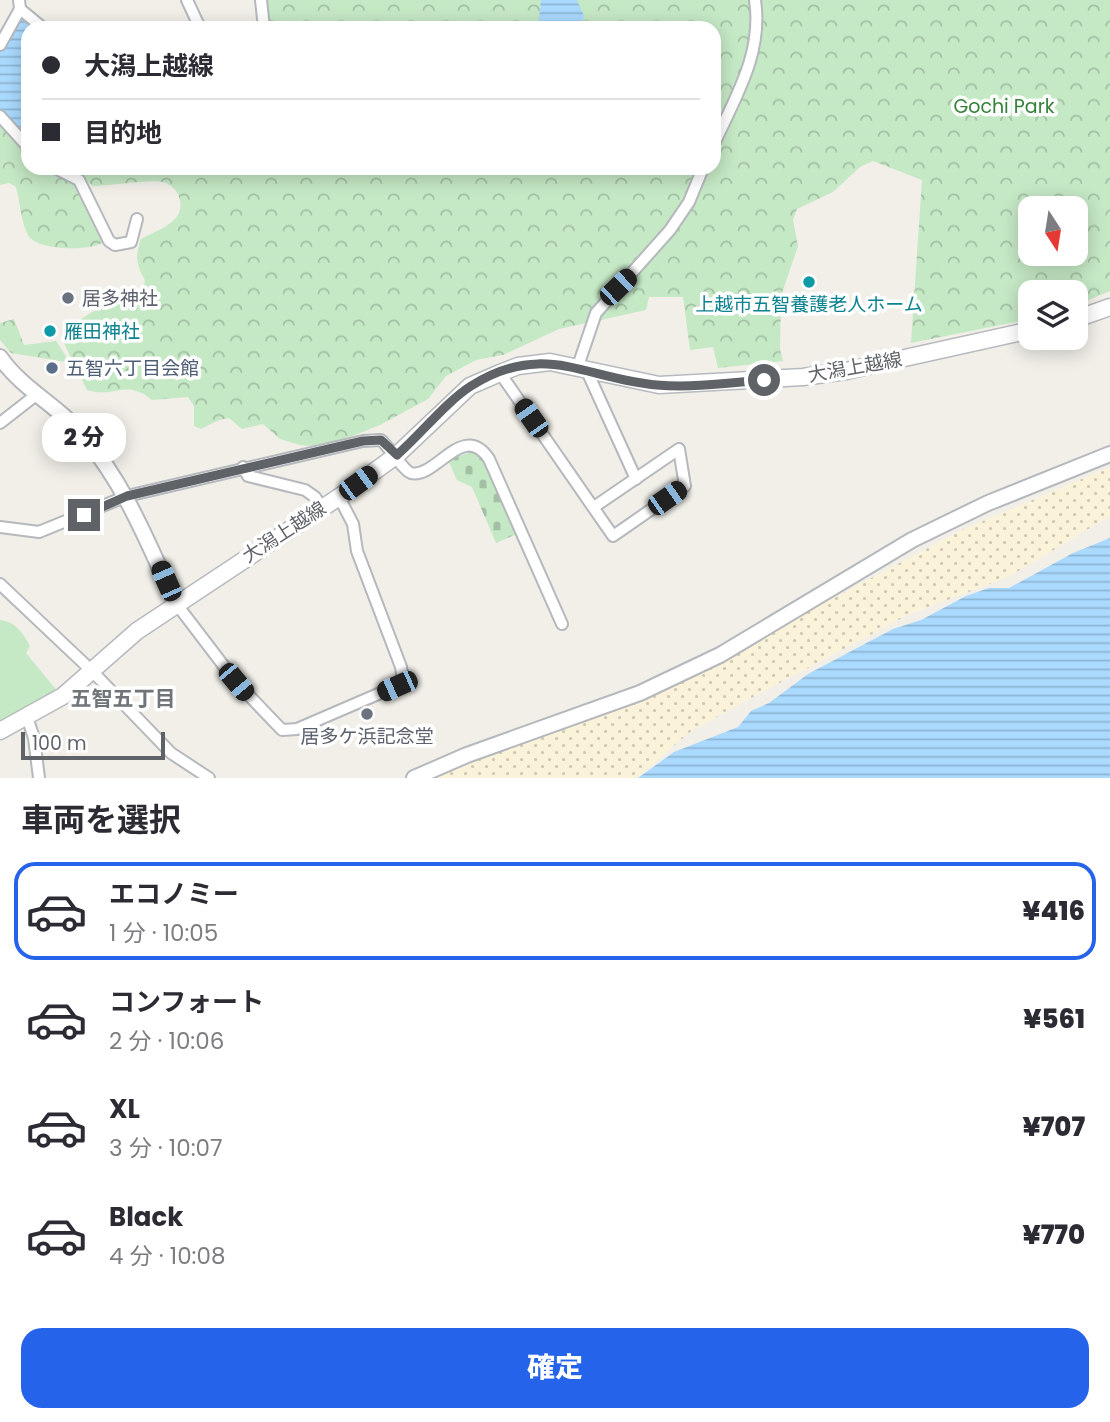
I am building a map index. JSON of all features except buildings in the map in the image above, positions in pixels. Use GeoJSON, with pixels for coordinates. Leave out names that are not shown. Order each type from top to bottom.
{"type":"FeatureCollection","features":[{"type":"Feature","properties":{"kind":"main road"},"geometry":{"type":"LineString","coordinates":[[1088,315],[1110,307]]}},
{"type":"Feature","properties":{"kind":"main road","name":"大潟上越線"},"geometry":{"type":"LineString","coordinates":[[0,731],[63,696],[137,631],[176,602],[339,498],[397,455],[470,386],[500,373],[535,364],[582,368],[630,381],[668,386],[803,377],[858,369],[1018,333]]}},
{"type":"Feature","properties":{"kind":"street"},"geometry":{"type":"LineString","coordinates":[[187,0],[197,21]]}},
{"type":"Feature","properties":{"kind":"street"},"geometry":{"type":"LineString","coordinates":[[261,0],[263,21]]}},
{"type":"Feature","properties":{"kind":"street"},"geometry":{"type":"LineString","coordinates":[[721,129],[753,59],[758,23],[755,0]]}},
{"type":"Feature","properties":{"kind":"street"},"geometry":{"type":"LineString","coordinates":[[0,45],[20,4],[36,21]]}},
{"type":"Feature","properties":{"kind":"street"},"geometry":{"type":"LineString","coordinates":[[0,116],[21,139]]}},
{"type":"Feature","properties":{"kind":"street"},"geometry":{"type":"LineString","coordinates":[[69,175],[79,180],[105,233],[115,245],[131,242],[136,219]]}},
{"type":"Feature","properties":{"kind":"street"},"geometry":{"type":"LineString","coordinates":[[636,479],[582,368],[596,313],[670,230],[689,202],[701,175]]}},
{"type":"Feature","properties":{"kind":"street"},"geometry":{"type":"LineString","coordinates":[[0,357],[36,395],[80,432],[127,496],[176,602],[236,682],[282,730],[297,729],[399,685],[403,680],[401,667],[356,551],[353,524],[339,498]]}},
{"type":"Feature","properties":{"kind":"street"},"geometry":{"type":"LineString","coordinates":[[500,373],[613,536],[685,486],[679,449],[594,507]]}},
{"type":"Feature","properties":{"kind":"street"},"geometry":{"type":"LineString","coordinates":[[0,423],[36,395]]}},
{"type":"Feature","properties":{"kind":"street"},"geometry":{"type":"LineString","coordinates":[[0,527],[38,532],[127,496],[243,467],[374,439],[381,440],[397,455],[407,471],[413,473],[428,469],[460,448],[468,446],[484,451],[562,624]]}},
{"type":"Feature","properties":{"kind":"street"},"geometry":{"type":"LineString","coordinates":[[414,778],[467,755],[640,694],[720,655],[912,540],[988,503],[1110,454]]}},
{"type":"Feature","properties":{"kind":"street"},"geometry":{"type":"LineString","coordinates":[[243,467],[248,476],[311,493],[322,508]]}},
{"type":"Feature","properties":{"kind":"street"},"geometry":{"type":"LineString","coordinates":[[0,584],[92,671],[171,752],[209,778]]}},
{"type":"Feature","properties":{"kind":"street"},"geometry":{"type":"LineString","coordinates":[[27,717],[34,738],[39,778]]}},
{"type":"Feature","properties":{"kind":"green space","name":"Gochi Park"},"geometry":{"type":"Polygon","coordinates":[[[267,0],[1110,0],[1110,291],[1088,300],[1088,280],[1018,280],[1018,322],[911,343],[922,180],[873,161],[860,167],[833,192],[797,209],[793,220],[798,246],[781,296],[780,349],[783,361],[718,368],[713,347],[690,350],[683,297],[649,297],[646,310],[559,329],[503,355],[476,360],[446,376],[428,399],[380,425],[345,439],[311,446],[300,445],[280,439],[263,424],[242,429],[229,418],[201,429],[194,426],[194,406],[188,397],[152,400],[134,390],[87,390],[63,341],[63,331],[92,312],[143,292],[145,280],[137,260],[141,239],[174,220],[180,209],[177,192],[163,182],[93,186],[82,178],[84,175],[721,175],[721,21],[270,21],[267,0]]]}},
{"type":"Feature","properties":{"kind":"green space"},"geometry":{"type":"Polygon","coordinates":[[[0,122],[21,144],[21,175],[60,175],[69,181],[85,201],[105,241],[89,247],[65,248],[33,240],[28,235],[22,218],[16,187],[9,183],[0,185],[0,122]]]}},
{"type":"Feature","properties":{"kind":"green space"},"geometry":{"type":"Polygon","coordinates":[[[14,319],[24,345],[56,341],[67,358],[66,362],[11,353],[0,340],[0,323],[14,319]]]}},
{"type":"Feature","properties":{"kind":"green space"},"geometry":{"type":"Polygon","coordinates":[[[471,452],[485,460],[517,534],[496,543],[472,487],[457,480],[448,460],[471,452]]]}},
{"type":"Feature","properties":{"kind":"green space"},"geometry":{"type":"Polygon","coordinates":[[[0,620],[10,623],[22,633],[30,646],[26,653],[59,693],[0,727],[0,620]]]}},
{"type":"Feature","properties":{"kind":"sand"},"geometry":{"type":"Polygon","coordinates":[[[1110,467],[1110,516],[1010,576],[906,616],[738,705],[690,732],[637,778],[427,778],[641,700],[962,530],[1110,467]]]}},
{"type":"Feature","properties":{"kind":"water"},"geometry":{"type":"Polygon","coordinates":[[[541,0],[577,0],[584,16],[582,21],[539,21],[541,0]]]}},
{"type":"Feature","properties":{"kind":"water"},"geometry":{"type":"Polygon","coordinates":[[[21,15],[28,21],[21,21],[21,134],[0,110],[0,52],[21,15]]]}},
{"type":"Feature","properties":{"kind":"water"},"geometry":{"type":"Polygon","coordinates":[[[1110,538],[1110,778],[638,778],[674,752],[738,727],[751,711],[769,703],[808,674],[893,629],[921,620],[966,596],[989,588],[1009,588],[1073,553],[1110,538]]]}},
{"type":"Feature","properties":{"kind":"place","name":"上越市五智養護老人ホーム"},"geometry":{"type":"Point","coordinates":[809,282]}},
{"type":"Feature","properties":{"kind":"place","name":"居多神社"},"geometry":{"type":"Point","coordinates":[68,298]}},
{"type":"Feature","properties":{"kind":"place","name":"雁田神社"},"geometry":{"type":"Point","coordinates":[50,331]}},
{"type":"Feature","properties":{"kind":"place","name":"五智六丁目会館"},"geometry":{"type":"Point","coordinates":[52,368]}},
{"type":"Feature","properties":{"kind":"place","name":"居多ケ浜記念堂"},"geometry":{"type":"Point","coordinates":[367,714]}},
{"type":"Feature","properties":{"kind":"district","name":"五智五丁目"},"geometry":{"type":"Point","coordinates":[123,698]}},
{"type":"Feature","properties":{"kind":"route"},"geometry":{"type":"LineString","coordinates":[[84,515],[127,496],[363,441],[381,440],[397,455],[470,386],[518,366],[550,362],[659,385],[764,380]]}}]}
